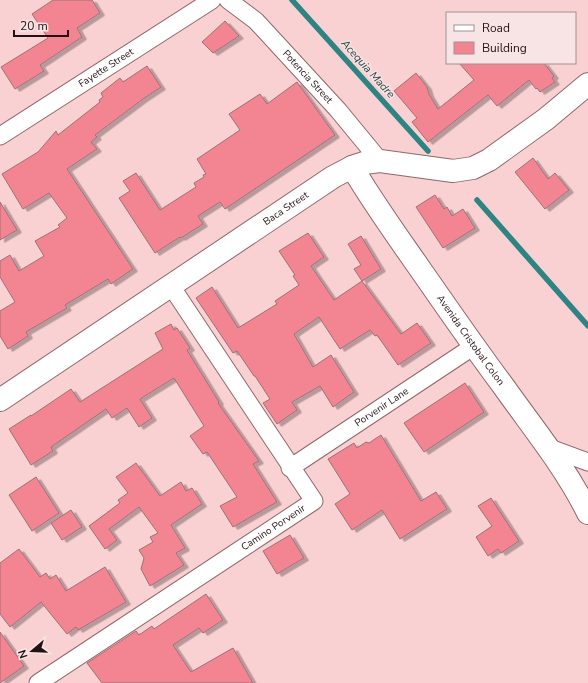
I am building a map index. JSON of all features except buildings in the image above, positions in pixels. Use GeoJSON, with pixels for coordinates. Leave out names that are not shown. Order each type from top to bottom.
{"type":"FeatureCollection","features":[{"type":"Feature","properties":{"kind":"street","name":"Fayette Street"},"geometry":{"type":"LineString","coordinates":[[0,136],[212,0]]}},
{"type":"Feature","properties":{"kind":"street","name":"Potencia Street"},"geometry":{"type":"LineString","coordinates":[[228,0],[256,21],[338,110],[380,161]]}},
{"type":"Feature","properties":{"kind":"street","name":"Baca Street"},"geometry":{"type":"LineString","coordinates":[[0,400],[333,177],[352,167],[380,161],[453,171],[473,168],[489,160],[546,119],[588,84]]}},
{"type":"Feature","properties":{"kind":"street","name":"Avenida Cristobal Colon"},"geometry":{"type":"LineString","coordinates":[[352,167],[397,236],[577,490],[588,513]]}},
{"type":"Feature","properties":{"kind":"street","name":"Camino Porvenir"},"geometry":{"type":"LineString","coordinates":[[38,683],[314,502],[290,468],[171,286]]}},
{"type":"Feature","properties":{"kind":"street","name":"Porvenir Lane"},"geometry":{"type":"LineString","coordinates":[[290,468],[474,346]]}},
{"type":"Feature","properties":{"kind":"street"},"geometry":{"type":"LineString","coordinates":[[547,447],[588,462]]}},
{"type":"Feature","properties":{"kind":"waterway","name":"Acequia Madre"},"geometry":{"type":"LineString","coordinates":[[292,0],[428,151]]}},
{"type":"Feature","properties":{"kind":"waterway","name":"Acequia Madre"},"geometry":{"type":"LineString","coordinates":[[477,200],[588,326]]}}]}
